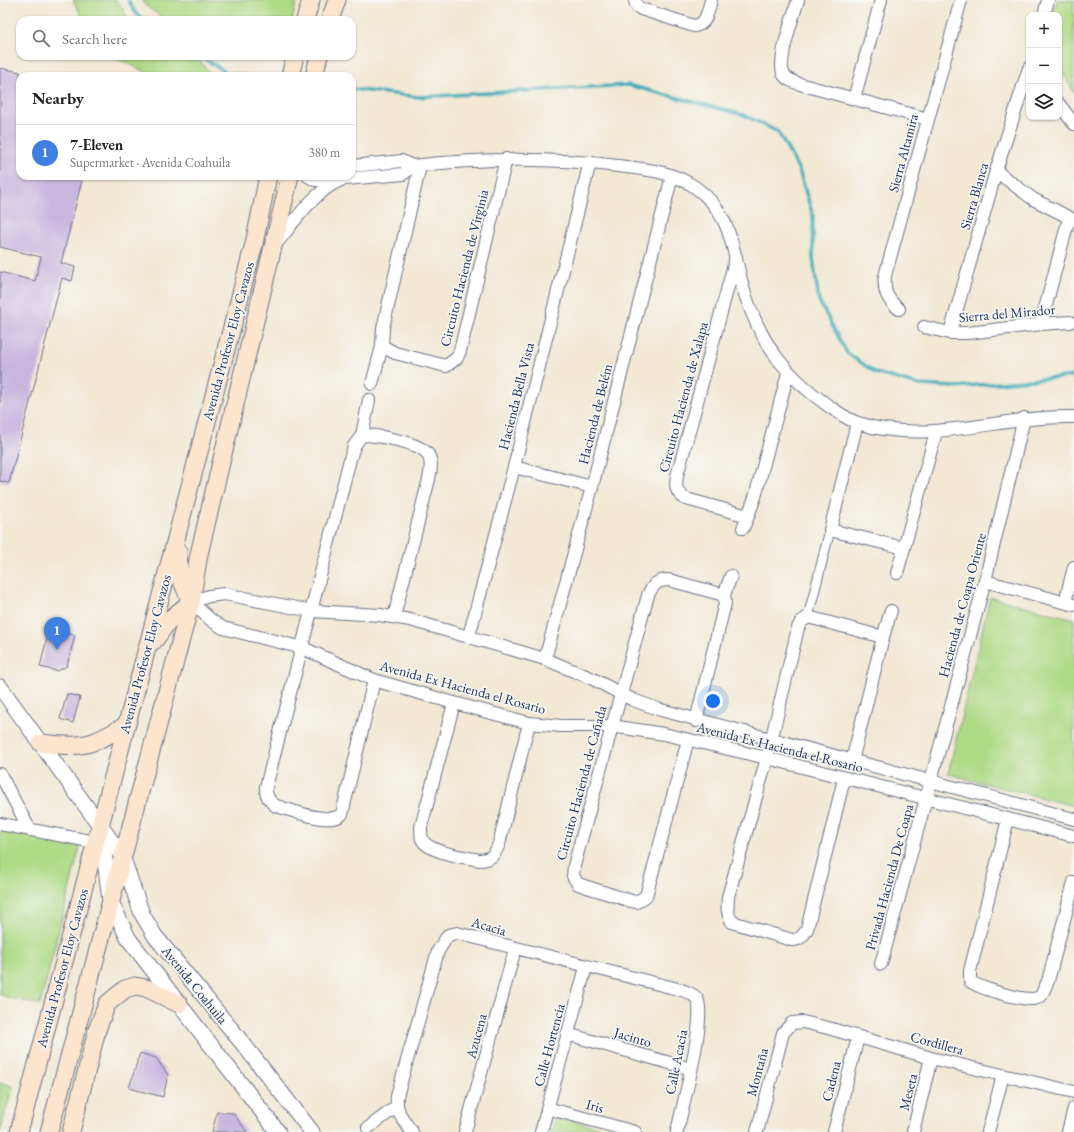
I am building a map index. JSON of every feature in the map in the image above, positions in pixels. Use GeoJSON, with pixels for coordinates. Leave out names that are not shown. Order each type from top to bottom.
{"type":"FeatureCollection","features":[{"type":"Feature","properties":{"kind":"main road"},"geometry":{"type":"LineString","coordinates":[[306,16],[311,0]]}},
{"type":"Feature","properties":{"kind":"main road"},"geometry":{"type":"LineString","coordinates":[[331,16],[337,0]]}},
{"type":"Feature","properties":{"kind":"main road"},"geometry":{"type":"LineString","coordinates":[[291,72],[294,60]]}},
{"type":"Feature","properties":{"kind":"main road"},"geometry":{"type":"LineString","coordinates":[[315,72],[318,60]]}},
{"type":"Feature","properties":{"kind":"main road","name":"Avenida Profesor Eloy Cavazos"},"geometry":{"type":"LineString","coordinates":[[18,1132],[126,725],[145,659],[254,244],[267,180]]}},
{"type":"Feature","properties":{"kind":"main road","name":"Avenida Profesor Eloy Cavazos"},"geometry":{"type":"LineString","coordinates":[[49,1132],[191,602],[201,546],[275,245],[289,180]]}},
{"type":"Feature","properties":{"kind":"main road"},"geometry":{"type":"LineString","coordinates":[[145,659],[156,638],[170,619],[191,602],[184,588],[178,566],[179,530]]}},
{"type":"Feature","properties":{"kind":"main road"},"geometry":{"type":"LineString","coordinates":[[41,743],[80,746],[103,739],[126,725]]}},
{"type":"Feature","properties":{"kind":"main road"},"geometry":{"type":"LineString","coordinates":[[70,1132],[96,1030],[107,1004],[125,989],[135,986],[146,988],[182,1009]]}},
{"type":"Feature","properties":{"kind":"main road"},"geometry":{"type":"LineString","coordinates":[[82,1009],[86,1068]]}},
{"type":"Feature","properties":{"kind":"street"},"geometry":{"type":"LineString","coordinates":[[635,0],[636,5],[640,9],[694,26],[700,25],[705,19],[711,0]]}},
{"type":"Feature","properties":{"kind":"street"},"geometry":{"type":"LineString","coordinates":[[798,0],[783,54],[782,63],[784,75],[788,79],[803,86],[928,119]]}},
{"type":"Feature","properties":{"kind":"street"},"geometry":{"type":"LineString","coordinates":[[854,99],[881,0]]}},
{"type":"Feature","properties":{"kind":"street","name":"Sierra Altamira"},"geometry":{"type":"LineString","coordinates":[[899,309],[887,298],[884,284],[961,0]]}},
{"type":"Feature","properties":{"kind":"street"},"geometry":{"type":"LineString","coordinates":[[1045,12],[1048,0]]}},
{"type":"Feature","properties":{"kind":"street","name":"Sierra Blanca"},"geometry":{"type":"LineString","coordinates":[[950,333],[996,170],[1026,77]]}},
{"type":"Feature","properties":{"kind":"street"},"geometry":{"type":"LineString","coordinates":[[1062,108],[1074,124]]}},
{"type":"Feature","properties":{"kind":"street"},"geometry":{"type":"LineString","coordinates":[[356,171],[402,162],[416,166],[506,159],[545,159],[590,162],[649,170],[672,176],[695,187],[715,206],[729,230],[746,296],[754,317],[773,352],[788,373],[814,396],[856,423],[902,431],[936,432],[1024,418],[1074,417]]}},
{"type":"Feature","properties":{"kind":"street","name":"Circuito Hacienda de Virginia"},"geometry":{"type":"LineString","coordinates":[[382,346],[395,354],[442,365],[451,364],[457,358],[506,159]]}},
{"type":"Feature","properties":{"kind":"street","name":"Hacienda Bella Vista"},"geometry":{"type":"LineString","coordinates":[[469,636],[514,467],[590,162]]}},
{"type":"Feature","properties":{"kind":"street"},"geometry":{"type":"LineString","coordinates":[[372,384],[382,346],[383,328],[416,166]]}},
{"type":"Feature","properties":{"kind":"street"},"geometry":{"type":"LineString","coordinates":[[996,170],[1033,199],[1071,219],[1041,324]]}},
{"type":"Feature","properties":{"kind":"street","name":"Hacienda de Belém"},"geometry":{"type":"LineString","coordinates":[[545,659],[592,487],[672,176]]}},
{"type":"Feature","properties":{"kind":"street"},"geometry":{"type":"LineString","coordinates":[[315,180],[326,180]]}},
{"type":"Feature","properties":{"kind":"street"},"geometry":{"type":"LineString","coordinates":[[275,245],[301,213],[339,180]]}},
{"type":"Feature","properties":{"kind":"street","name":"Circuito Hacienda de Xalapa"},"geometry":{"type":"LineString","coordinates":[[736,256],[676,483],[676,490],[686,499],[748,516]]}},
{"type":"Feature","properties":{"kind":"street","name":"Sierra del Mirador"},"geometry":{"type":"LineString","coordinates":[[924,327],[950,333],[968,334],[1041,324],[1070,322]]}},
{"type":"Feature","properties":{"kind":"street"},"geometry":{"type":"LineString","coordinates":[[743,528],[755,497],[788,373]]}},
{"type":"Feature","properties":{"kind":"street"},"geometry":{"type":"LineString","coordinates":[[369,400],[362,435],[354,446],[350,459],[266,787],[268,799],[276,806],[328,819],[334,819],[342,814],[374,680]]}},
{"type":"Feature","properties":{"kind":"street","name":"Hacienda de Coapa Oriente"},"geometry":{"type":"LineString","coordinates":[[926,799],[985,581],[1024,418]]}},
{"type":"Feature","properties":{"kind":"street"},"geometry":{"type":"LineString","coordinates":[[844,779],[807,929],[800,939],[792,940],[732,922],[728,916],[728,897],[767,758],[798,628],[801,622],[808,617],[856,423]]}},
{"type":"Feature","properties":{"kind":"street"},"geometry":{"type":"LineString","coordinates":[[897,573],[936,432]]}},
{"type":"Feature","properties":{"kind":"street"},"geometry":{"type":"LineString","coordinates":[[362,435],[376,436],[415,446],[426,452],[430,459],[429,479],[394,617]]}},
{"type":"Feature","properties":{"kind":"street"},"geometry":{"type":"LineString","coordinates":[[514,467],[592,487]]}},
{"type":"Feature","properties":{"kind":"street"},"geometry":{"type":"LineString","coordinates":[[830,530],[904,548]]}},
{"type":"Feature","properties":{"kind":"street"},"geometry":{"type":"LineString","coordinates":[[985,581],[1069,604],[1074,567]]}},
{"type":"Feature","properties":{"kind":"street"},"geometry":{"type":"LineString","coordinates":[[696,721],[725,603],[724,595],[731,576]]}},
{"type":"Feature","properties":{"kind":"street","name":"Circuito Hacienda de Cañada"},"geometry":{"type":"LineString","coordinates":[[688,740],[649,890],[642,900],[631,902],[578,884],[573,876],[574,866],[648,595],[656,583],[669,580],[724,595]]}},
{"type":"Feature","properties":{"kind":"street","name":"Avenida Ex Hacienda el Rosario"},"geometry":{"type":"LineString","coordinates":[[1074,819],[696,721],[661,710],[545,659],[469,636],[394,617],[312,611],[224,594],[209,596],[191,602],[211,620],[223,628],[302,648],[374,680],[529,723],[562,726],[611,726],[651,731],[767,758],[844,779],[1074,836]]}},
{"type":"Feature","properties":{"kind":"street"},"geometry":{"type":"LineString","coordinates":[[852,761],[891,611]]}},
{"type":"Feature","properties":{"kind":"street"},"geometry":{"type":"LineString","coordinates":[[808,617],[883,638]]}},
{"type":"Feature","properties":{"kind":"street","name":"Avenida Coahuila"},"geometry":{"type":"LineString","coordinates":[[0,687],[122,856],[138,903],[155,936],[312,1132]]}},
{"type":"Feature","properties":{"kind":"street"},"geometry":{"type":"LineString","coordinates":[[454,703],[421,827],[422,840],[431,848],[439,851],[479,860],[486,860],[492,857],[496,851],[529,723]]}},
{"type":"Feature","properties":{"kind":"street"},"geometry":{"type":"LineString","coordinates":[[0,774],[30,830]]}},
{"type":"Feature","properties":{"kind":"street","name":"Privada Hacienda De Coapa"},"geometry":{"type":"LineString","coordinates":[[881,964],[926,799]]}},
{"type":"Feature","properties":{"kind":"street"},"geometry":{"type":"LineString","coordinates":[[1008,819],[970,970],[970,981],[980,987],[1017,997],[1030,999],[1041,996],[1048,981],[1074,882]]}},
{"type":"Feature","properties":{"kind":"street"},"geometry":{"type":"LineString","coordinates":[[0,824],[95,842]]}},
{"type":"Feature","properties":{"kind":"street","name":"Avenida Coahuila"},"geometry":{"type":"LineString","coordinates":[[100,826],[110,900],[128,938],[278,1132]]}},
{"type":"Feature","properties":{"kind":"street"},"geometry":{"type":"LineString","coordinates":[[120,922],[121,906],[124,902],[133,900],[138,903]]}},
{"type":"Feature","properties":{"kind":"street","name":"Acacia"},"geometry":{"type":"LineString","coordinates":[[396,1107],[397,1096],[438,950],[444,939],[453,933],[462,934],[586,967],[678,989],[693,995],[696,998]]}},
{"type":"Feature","properties":{"kind":"street","name":"Azucena"},"geometry":{"type":"LineString","coordinates":[[465,1132],[515,948]]}},
{"type":"Feature","properties":{"kind":"street","name":"Calle Hortencia"},"geometry":{"type":"LineString","coordinates":[[541,1132],[586,967]]}},
{"type":"Feature","properties":{"kind":"street"},"geometry":{"type":"LineString","coordinates":[[182,1009],[193,1017],[202,1015],[204,1011],[205,997]]}},
{"type":"Feature","properties":{"kind":"street","name":"Calle Acacia"},"geometry":{"type":"LineString","coordinates":[[677,1132],[691,1069],[699,1021],[700,1011],[696,998]]}},
{"type":"Feature","properties":{"kind":"street","name":"Cordillera"},"geometry":{"type":"LineString","coordinates":[[792,1023],[803,1022],[858,1036],[931,1058],[1074,1092]]}},
{"type":"Feature","properties":{"kind":"street","name":"Montaña"},"geometry":{"type":"LineString","coordinates":[[757,1132],[783,1033],[792,1023]]}},
{"type":"Feature","properties":{"kind":"street","name":"Jacinto"},"geometry":{"type":"LineString","coordinates":[[567,1034],[691,1069]]}},
{"type":"Feature","properties":{"kind":"street","name":"Cadena"},"geometry":{"type":"LineString","coordinates":[[834,1132],[858,1036]]}},
{"type":"Feature","properties":{"kind":"street","name":"Meseta"},"geometry":{"type":"LineString","coordinates":[[913,1132],[931,1058]]}},
{"type":"Feature","properties":{"kind":"street"},"geometry":{"type":"LineString","coordinates":[[988,1132],[1003,1075]]}},
{"type":"Feature","properties":{"kind":"street"},"geometry":{"type":"LineString","coordinates":[[368,1128],[396,1107],[398,1114],[412,1132]]}},
{"type":"Feature","properties":{"kind":"street","name":"Iris"},"geometry":{"type":"LineString","coordinates":[[548,1108],[635,1132]]}},
{"type":"Feature","properties":{"kind":"street"},"geometry":{"type":"LineString","coordinates":[[1068,1132],[1074,1108]]}},
{"type":"Feature","properties":{"kind":"green space"},"geometry":{"type":"Polygon","coordinates":[[[73,0],[117,0],[127,16],[82,16],[73,0]]]}},
{"type":"Feature","properties":{"kind":"green space"},"geometry":{"type":"Polygon","coordinates":[[[142,0],[297,0],[293,16],[160,16],[146,6],[142,0]]]}},
{"type":"Feature","properties":{"kind":"green space"},"geometry":{"type":"Polygon","coordinates":[[[1057,0],[1074,0],[1074,93],[1062,71],[1062,12],[1054,12],[1057,0]]]}},
{"type":"Feature","properties":{"kind":"green space"},"geometry":{"type":"Polygon","coordinates":[[[121,60],[196,60],[202,63],[208,72],[146,72],[121,60]]]}},
{"type":"Feature","properties":{"kind":"green space"},"geometry":{"type":"Polygon","coordinates":[[[990,597],[1074,619],[1074,806],[948,774],[990,597]]]}},
{"type":"Feature","properties":{"kind":"green space"},"geometry":{"type":"Polygon","coordinates":[[[0,828],[80,847],[40,1005],[0,995],[0,828]]]}},
{"type":"Feature","properties":{"kind":"green space"},"geometry":{"type":"Polygon","coordinates":[[[0,1083],[13,1086],[0,1132],[0,1083]]]}},
{"type":"Feature","properties":{"kind":"green space"},"geometry":{"type":"Polygon","coordinates":[[[560,1118],[617,1132],[551,1132],[555,1120],[560,1118]]]}},
{"type":"Feature","properties":{"kind":"building"},"geometry":{"type":"Polygon","coordinates":[[[0,68],[20,72],[16,72],[16,180],[82,180],[61,263],[75,267],[72,281],[62,278],[9,483],[0,481],[0,272],[35,281],[41,257],[0,247],[0,68]]]}},
{"type":"Feature","properties":{"kind":"building"},"geometry":{"type":"Polygon","coordinates":[[[49,629],[75,635],[67,666],[57,671],[40,667],[49,629]]]}},
{"type":"Feature","properties":{"kind":"building"},"geometry":{"type":"Polygon","coordinates":[[[67,694],[80,697],[73,723],[60,719],[67,694]]]}},
{"type":"Feature","properties":{"kind":"building"},"geometry":{"type":"Polygon","coordinates":[[[140,1053],[156,1058],[168,1075],[163,1097],[129,1088],[140,1053]]]}},
{"type":"Feature","properties":{"kind":"building"},"geometry":{"type":"Polygon","coordinates":[[[217,1112],[233,1113],[247,1132],[212,1132],[217,1112]]]}},
{"type":"Feature","properties":{"kind":"waterway"},"geometry":{"type":"LineString","coordinates":[[128,0],[136,14],[139,16]]}},
{"type":"Feature","properties":{"kind":"waterway"},"geometry":{"type":"LineString","coordinates":[[206,60],[225,72]]}},
{"type":"Feature","properties":{"kind":"waterway"},"geometry":{"type":"LineString","coordinates":[[356,89],[418,97],[628,85],[744,115],[778,132],[799,170],[813,216],[813,258],[819,301],[847,353],[876,373],[919,385],[956,387],[1074,376]]}},
{"type":"Feature","properties":{"kind":"place","name":"7-Eleven"},"geometry":{"type":"Point","coordinates":[57,650]}}]}
